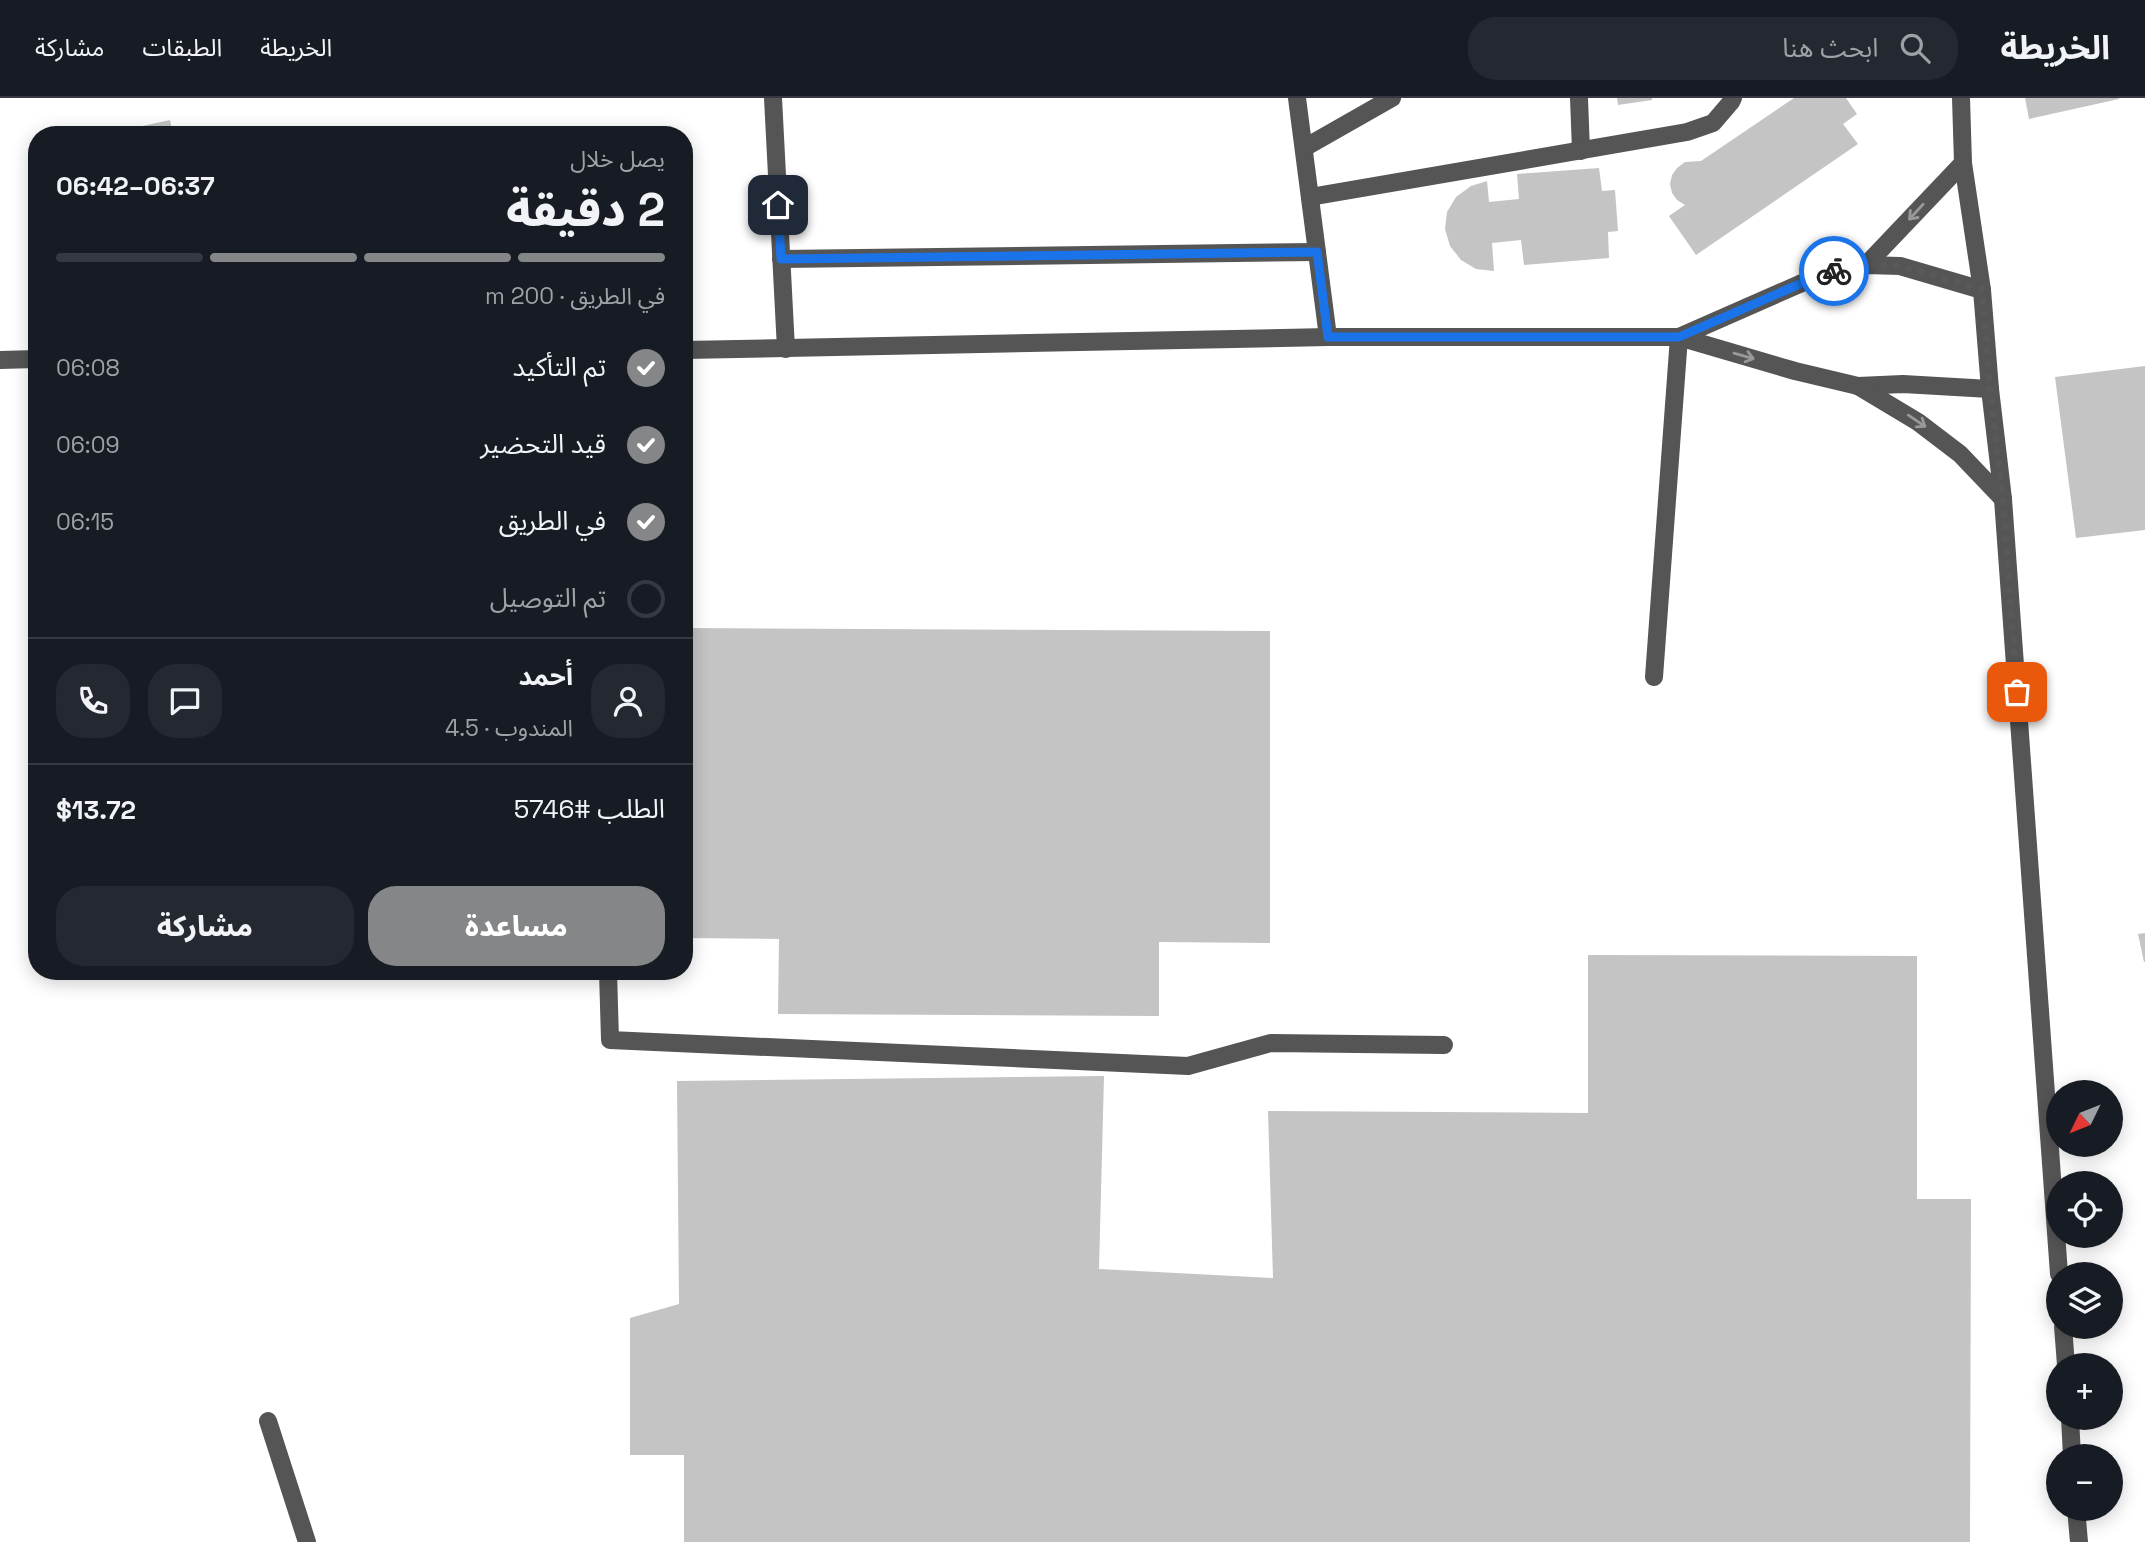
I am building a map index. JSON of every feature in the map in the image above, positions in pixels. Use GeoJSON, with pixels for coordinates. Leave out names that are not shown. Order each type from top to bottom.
{"type":"FeatureCollection","features":[{"type":"Feature","properties":{"kind":"street"},"geometry":{"type":"LineString","coordinates":[[773,98],[786,349]]}},
{"type":"Feature","properties":{"kind":"street"},"geometry":{"type":"LineString","coordinates":[[1297,98],[1328,337]]}},
{"type":"Feature","properties":{"kind":"street"},"geometry":{"type":"LineString","coordinates":[[1304,148],[1392,98]]}},
{"type":"Feature","properties":{"kind":"street"},"geometry":{"type":"LineString","coordinates":[[1579,98],[1581,151]]}},
{"type":"Feature","properties":{"kind":"street"},"geometry":{"type":"LineString","coordinates":[[1310,197],[1687,132],[1713,123],[1732,98]]}},
{"type":"Feature","properties":{"kind":"street"},"geometry":{"type":"LineString","coordinates":[[1961,98],[1963,163],[1982,289],[2003,499],[2058,1262]]}},
{"type":"Feature","properties":{"kind":"street"},"geometry":{"type":"LineString","coordinates":[[1866,265],[1963,163]]}},
{"type":"Feature","properties":{"kind":"street"},"geometry":{"type":"LineString","coordinates":[[781,259],[1317,252]]}},
{"type":"Feature","properties":{"kind":"street"},"geometry":{"type":"LineString","coordinates":[[1679,337],[1827,272],[1866,265],[1900,266],[1982,289]]}},
{"type":"Feature","properties":{"kind":"street"},"geometry":{"type":"LineString","coordinates":[[693,350],[1328,337],[1679,337],[1858,386],[1918,422],[1960,454],[2003,499]]}},
{"type":"Feature","properties":{"kind":"street"},"geometry":{"type":"LineString","coordinates":[[1654,677],[1679,337]]}},
{"type":"Feature","properties":{"kind":"street"},"geometry":{"type":"LineString","coordinates":[[0,360],[28,359]]}},
{"type":"Feature","properties":{"kind":"street"},"geometry":{"type":"LineString","coordinates":[[1858,386],[1903,384],[1990,389]]}},
{"type":"Feature","properties":{"kind":"street"},"geometry":{"type":"LineString","coordinates":[[608,980],[610,1040],[1188,1066],[1271,1043],[1444,1045]]}},
{"type":"Feature","properties":{"kind":"street"},"geometry":{"type":"LineString","coordinates":[[268,1421],[307,1542]]}},
{"type":"Feature","properties":{"kind":"street"},"geometry":{"type":"LineString","coordinates":[[2077,1521],[2078,1542]]}},
{"type":"Feature","properties":{"kind":"building"},"geometry":{"type":"Polygon","coordinates":[[[1617,98],[1652,98],[1652,100],[1618,105],[1617,98]]]}},
{"type":"Feature","properties":{"kind":"building"},"geometry":{"type":"Polygon","coordinates":[[[1794,98],[1846,98],[1857,114],[1843,124],[1858,144],[1696,255],[1669,216],[1685,205],[1672,193],[1672,175],[1685,162],[1701,161],[1794,98]]]}},
{"type":"Feature","properties":{"kind":"building"},"geometry":{"type":"Polygon","coordinates":[[[2025,98],[2119,98],[2119,99],[2029,119],[2025,98]]]}},
{"type":"Feature","properties":{"kind":"building"},"geometry":{"type":"Polygon","coordinates":[[[170,120],[171,126],[143,126],[170,120]]]}},
{"type":"Feature","properties":{"kind":"building"},"geometry":{"type":"Polygon","coordinates":[[[1599,168],[1602,191],[1615,190],[1618,231],[1608,232],[1609,258],[1524,265],[1521,240],[1492,243],[1494,271],[1476,269],[1461,260],[1450,246],[1445,229],[1447,212],[1456,197],[1471,186],[1487,181],[1489,202],[1519,199],[1517,174],[1599,168]]]}},
{"type":"Feature","properties":{"kind":"building"},"geometry":{"type":"Polygon","coordinates":[[[2145,366],[2145,530],[2076,538],[2055,377],[2145,366]]]}},
{"type":"Feature","properties":{"kind":"building"},"geometry":{"type":"Polygon","coordinates":[[[693,628],[1270,631],[1270,943],[1159,942],[1159,1016],[778,1014],[779,939],[693,938],[693,628]]]}},
{"type":"Feature","properties":{"kind":"building"},"geometry":{"type":"Polygon","coordinates":[[[2145,933],[2145,962],[2144,962],[2138,934],[2145,933]]]}},
{"type":"Feature","properties":{"kind":"building"},"geometry":{"type":"Polygon","coordinates":[[[1588,955],[1917,956],[1917,1199],[1971,1199],[1970,1542],[684,1542],[684,1455],[630,1455],[630,1318],[679,1304],[677,1081],[1104,1076],[1099,1269],[1273,1278],[1268,1111],[1588,1113],[1588,955]]]}},
{"type":"Feature","properties":{"kind":"way so far"},"geometry":{"type":"LineString","coordinates":[[1834,271],[1866,265],[1900,266],[1982,289],[2003,499],[2017,692]]}},
{"type":"Feature","properties":{"kind":"route"},"geometry":{"type":"LineString","coordinates":[[778,205],[781,259],[1317,252],[1328,337],[1679,337],[1834,271]]}}]}
